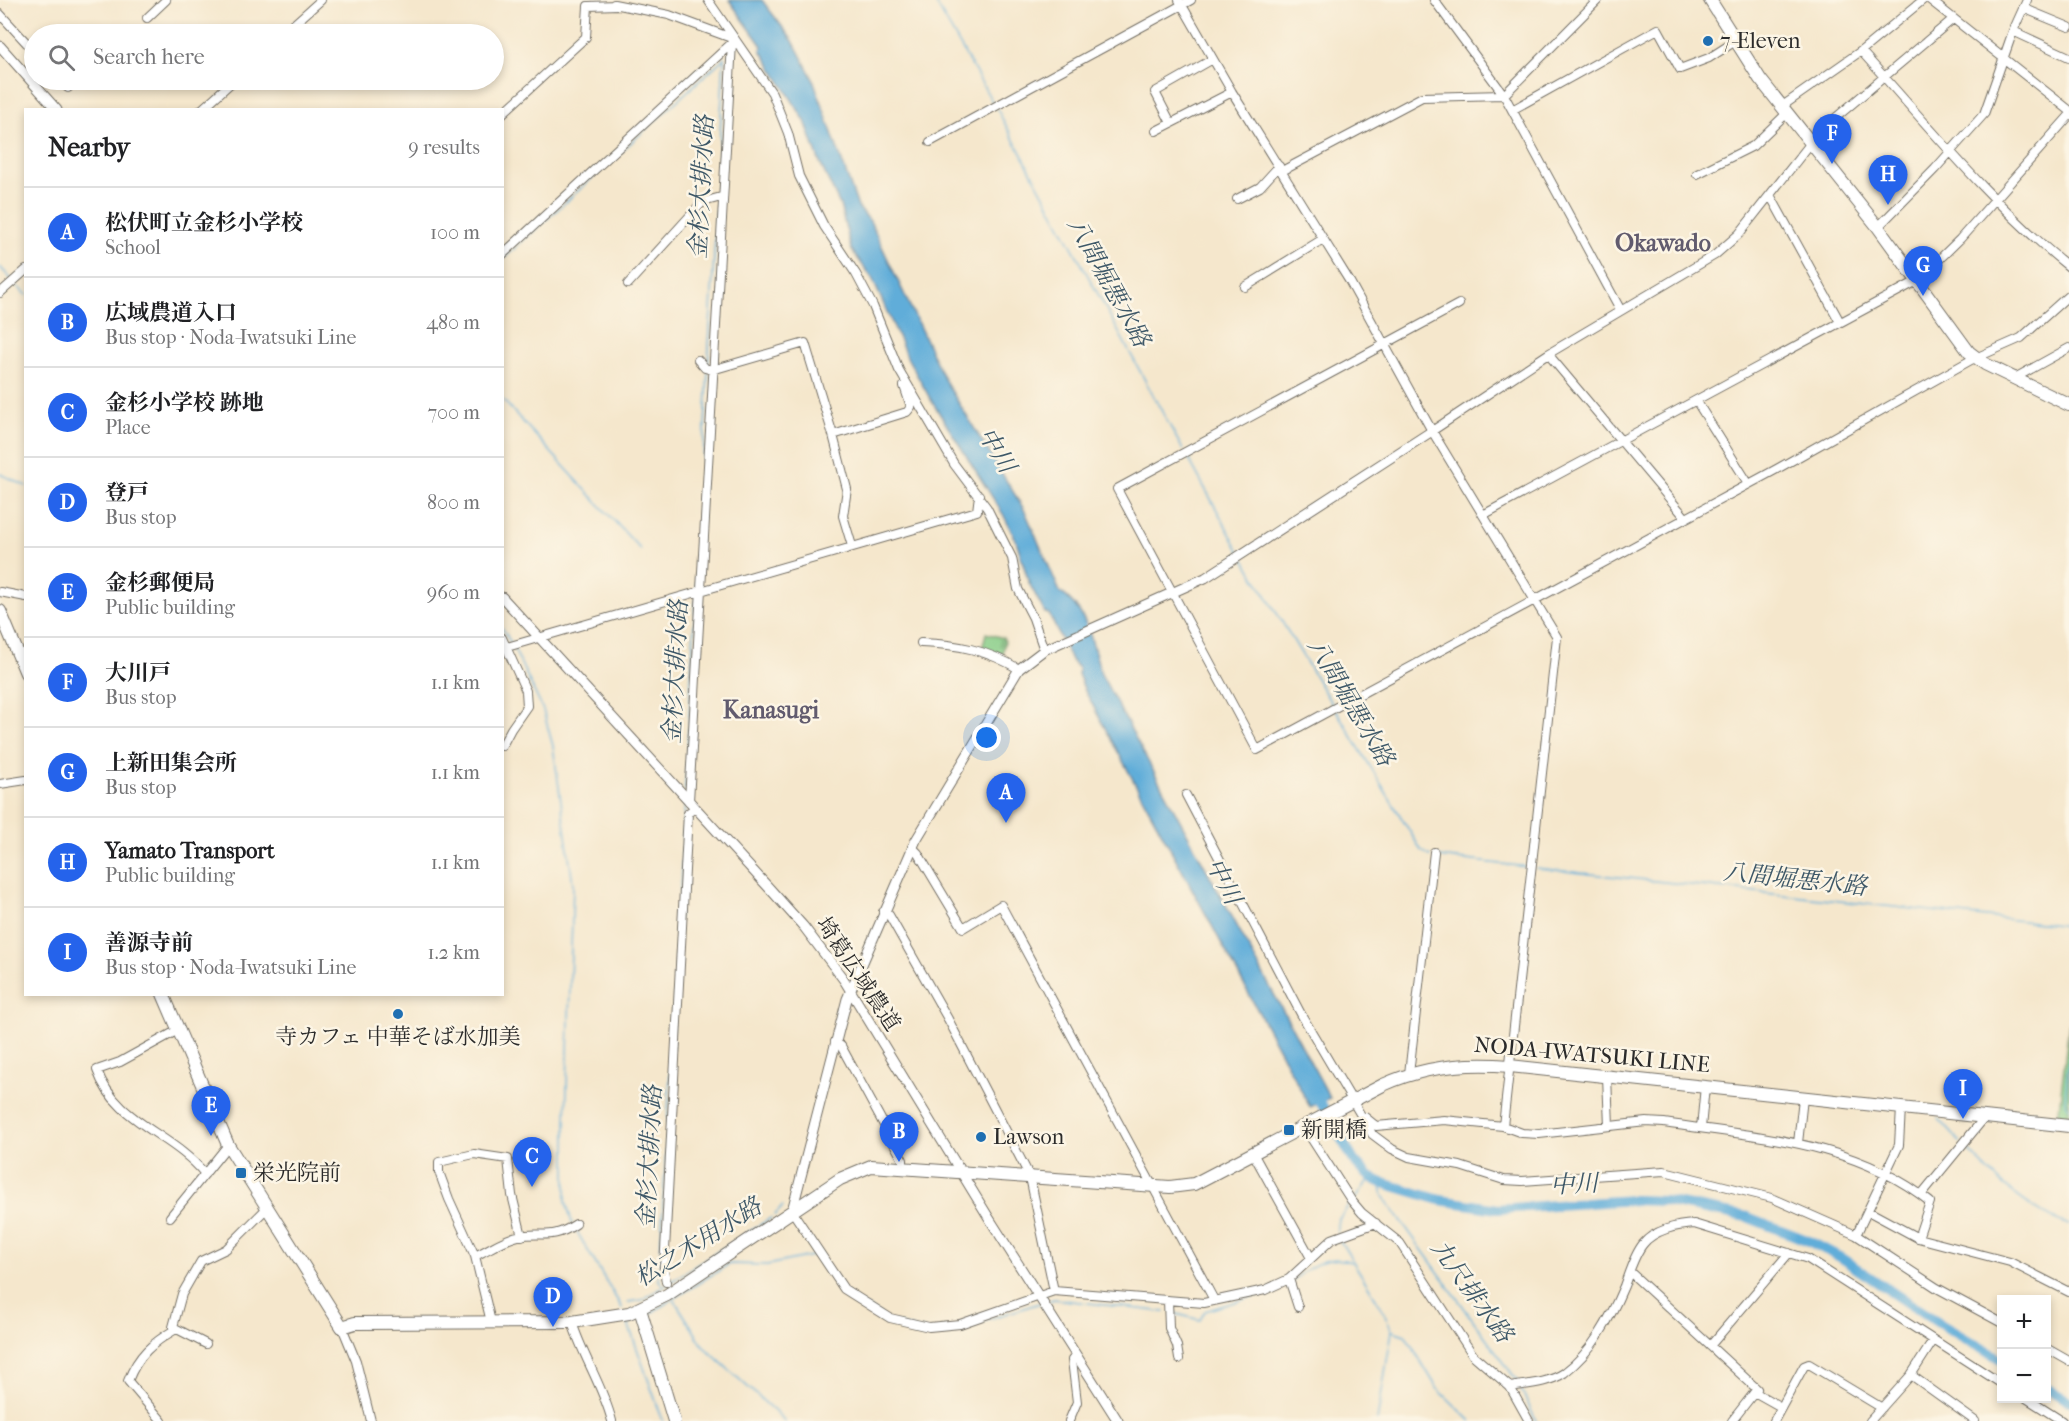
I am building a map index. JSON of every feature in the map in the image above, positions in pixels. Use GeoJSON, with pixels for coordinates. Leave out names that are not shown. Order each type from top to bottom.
{"type":"FeatureCollection","features":[{"type":"Feature","properties":{"kind":"main road"},"geometry":{"type":"LineString","coordinates":[[1710,0],[1734,42],[1784,111],[1878,227],[1948,326],[1976,358],[2013,379],[2069,405]]}},
{"type":"Feature","properties":{"kind":"main road"},"geometry":{"type":"LineString","coordinates":[[0,611],[24,668]]}},
{"type":"Feature","properties":{"kind":"main road"},"geometry":{"type":"LineString","coordinates":[[165,996],[228,1145],[342,1327]]}},
{"type":"Feature","properties":{"kind":"main road","name":"NODA-IWATSUKI LINE"},"geometry":{"type":"LineString","coordinates":[[342,1327],[355,1323],[572,1322],[630,1312],[667,1295],[854,1170],[871,1166],[903,1166],[1153,1186],[1194,1184],[1409,1074],[1464,1064],[1510,1065],[2069,1126]]}},
{"type":"Feature","properties":{"kind":"main road"},"geometry":{"type":"LineString","coordinates":[[630,1312],[674,1421]]}},
{"type":"Feature","properties":{"kind":"street"},"geometry":{"type":"LineString","coordinates":[[147,18],[166,0]]}},
{"type":"Feature","properties":{"kind":"street"},"geometry":{"type":"LineString","coordinates":[[294,24],[321,0]]}},
{"type":"Feature","properties":{"kind":"street"},"geometry":{"type":"LineString","coordinates":[[590,0],[669,15],[734,41]]}},
{"type":"Feature","properties":{"kind":"street"},"geometry":{"type":"LineString","coordinates":[[708,0],[734,41],[772,93],[788,133],[799,176],[824,226],[856,274],[873,306],[911,407],[907,412],[833,435]]}},
{"type":"Feature","properties":{"kind":"street"},"geometry":{"type":"LineString","coordinates":[[930,142],[1181,3],[1191,0]]}},
{"type":"Feature","properties":{"kind":"street"},"geometry":{"type":"LineString","coordinates":[[1434,0],[1504,95],[1620,309]]}},
{"type":"Feature","properties":{"kind":"street"},"geometry":{"type":"LineString","coordinates":[[1237,199],[1260,187],[1281,168],[1422,98],[1504,95],[1598,0]]}},
{"type":"Feature","properties":{"kind":"street"},"geometry":{"type":"LineString","coordinates":[[1698,174],[1753,146],[1784,111],[1923,0]]}},
{"type":"Feature","properties":{"kind":"street"},"geometry":{"type":"LineString","coordinates":[[1930,0],[2069,110]]}},
{"type":"Feature","properties":{"kind":"street"},"geometry":{"type":"LineString","coordinates":[[1878,227],[1984,114],[2002,59],[2027,0]]}},
{"type":"Feature","properties":{"kind":"street"},"geometry":{"type":"LineString","coordinates":[[1181,3],[1232,92],[1350,282],[1432,430],[1557,638],[1503,1126]]}},
{"type":"Feature","properties":{"kind":"street"},"geometry":{"type":"LineString","coordinates":[[504,112],[586,37],[588,6],[618,5]]}},
{"type":"Feature","properties":{"kind":"street"},"geometry":{"type":"LineString","coordinates":[[2023,8],[2069,27]]}},
{"type":"Feature","properties":{"kind":"street"},"geometry":{"type":"LineString","coordinates":[[0,14],[24,40]]}},
{"type":"Feature","properties":{"kind":"street"},"geometry":{"type":"LineString","coordinates":[[1376,1223],[1332,1239],[1288,1279],[1265,1290],[1204,1303],[1054,1291],[960,1324],[917,1326],[890,1318],[844,1289],[792,1211],[850,991],[912,847],[1018,669],[1045,650],[1173,594],[1242,555],[1548,354],[1620,309],[1715,255],[1739,234],[1809,142],[1953,19]]}},
{"type":"Feature","properties":{"kind":"street"},"geometry":{"type":"LineString","coordinates":[[1512,110],[1658,29],[1680,69],[1709,58],[1734,42]]}},
{"type":"Feature","properties":{"kind":"street"},"geometry":{"type":"LineString","coordinates":[[2013,31],[2068,55]]}},
{"type":"Feature","properties":{"kind":"street"},"geometry":{"type":"LineString","coordinates":[[666,1282],[664,1269],[681,919],[688,813],[692,804],[712,370],[734,41]]}},
{"type":"Feature","properties":{"kind":"street"},"geometry":{"type":"LineString","coordinates":[[504,253],[734,41]]}},
{"type":"Feature","properties":{"kind":"street"},"geometry":{"type":"LineString","coordinates":[[0,46],[24,73]]}},
{"type":"Feature","properties":{"kind":"street"},"geometry":{"type":"LineString","coordinates":[[1861,51],[1997,199],[2045,248],[2069,267]]}},
{"type":"Feature","properties":{"kind":"street"},"geometry":{"type":"LineString","coordinates":[[1171,123],[1155,92],[1213,59]]}},
{"type":"Feature","properties":{"kind":"street"},"geometry":{"type":"LineString","coordinates":[[39,90],[55,108]]}},
{"type":"Feature","properties":{"kind":"street"},"geometry":{"type":"LineString","coordinates":[[203,108],[223,90]]}},
{"type":"Feature","properties":{"kind":"street"},"geometry":{"type":"LineString","coordinates":[[1156,131],[1232,92]]}},
{"type":"Feature","properties":{"kind":"street"},"geometry":{"type":"LineString","coordinates":[[1483,515],[1621,443],[1917,281],[1997,199],[2069,116]]}},
{"type":"Feature","properties":{"kind":"street"},"geometry":{"type":"LineString","coordinates":[[1770,195],[1840,322]]}},
{"type":"Feature","properties":{"kind":"street"},"geometry":{"type":"LineString","coordinates":[[628,284],[703,202],[722,197]]}},
{"type":"Feature","properties":{"kind":"street"},"geometry":{"type":"LineString","coordinates":[[1245,287],[1323,239]]}},
{"type":"Feature","properties":{"kind":"street"},"geometry":{"type":"LineString","coordinates":[[0,293],[24,272]]}},
{"type":"Feature","properties":{"kind":"street"},"geometry":{"type":"LineString","coordinates":[[1459,304],[1117,489],[1257,750],[1976,358],[2021,338],[2069,296]]}},
{"type":"Feature","properties":{"kind":"street"},"geometry":{"type":"LineString","coordinates":[[698,360],[705,368],[712,370],[805,343],[833,435],[846,489],[843,516],[852,546]]}},
{"type":"Feature","properties":{"kind":"street"},"geometry":{"type":"LineString","coordinates":[[2013,379],[2069,348]]}},
{"type":"Feature","properties":{"kind":"street"},"geometry":{"type":"LineString","coordinates":[[1548,354],[1685,517]]}},
{"type":"Feature","properties":{"kind":"street"},"geometry":{"type":"LineString","coordinates":[[899,370],[954,464],[979,495],[1012,558],[1018,589],[1045,650]]}},
{"type":"Feature","properties":{"kind":"street"},"geometry":{"type":"LineString","coordinates":[[1697,402],[1748,483]]}},
{"type":"Feature","properties":{"kind":"street"},"geometry":{"type":"LineString","coordinates":[[511,646],[538,636],[977,511],[979,495]]}},
{"type":"Feature","properties":{"kind":"street"},"geometry":{"type":"LineString","coordinates":[[0,592],[24,597]]}},
{"type":"Feature","properties":{"kind":"street","name":"埼葛広域農道"},"geometry":{"type":"LineString","coordinates":[[504,599],[804,927],[850,991],[1118,1421]]}},
{"type":"Feature","properties":{"kind":"street"},"geometry":{"type":"LineString","coordinates":[[504,640],[511,646],[526,691],[527,706],[504,743]]}},
{"type":"Feature","properties":{"kind":"street"},"geometry":{"type":"LineString","coordinates":[[921,643],[963,645],[1001,658],[1018,669]]}},
{"type":"Feature","properties":{"kind":"street"},"geometry":{"type":"LineString","coordinates":[[0,784],[24,780]]}},
{"type":"Feature","properties":{"kind":"street"},"geometry":{"type":"LineString","coordinates":[[1186,795],[1301,1014],[1352,1104],[1372,1134],[1392,1149],[1426,1162],[1460,1166],[1504,1180],[1522,1181],[1664,1171],[1772,1198],[1856,1236],[1937,1288],[1997,1321]]}},
{"type":"Feature","properties":{"kind":"street"},"geometry":{"type":"LineString","coordinates":[[912,847],[963,928],[1001,905],[1214,1300]]}},
{"type":"Feature","properties":{"kind":"street"},"geometry":{"type":"LineString","coordinates":[[1409,1074],[1434,852]]}},
{"type":"Feature","properties":{"kind":"street"},"geometry":{"type":"LineString","coordinates":[[884,912],[889,915],[948,1019],[1030,1177],[1054,1291]]}},
{"type":"Feature","properties":{"kind":"street"},"geometry":{"type":"LineString","coordinates":[[178,1030],[120,1062],[96,1070],[104,1085],[136,1122],[193,1159],[205,1174]]}},
{"type":"Feature","properties":{"kind":"street"},"geometry":{"type":"LineString","coordinates":[[835,1042],[841,1046],[903,1160],[903,1166]]}},
{"type":"Feature","properties":{"kind":"street"},"geometry":{"type":"LineString","coordinates":[[1607,1076],[1609,1126]]}},
{"type":"Feature","properties":{"kind":"street"},"geometry":{"type":"LineString","coordinates":[[1701,1128],[1705,1086]]}},
{"type":"Feature","properties":{"kind":"street"},"geometry":{"type":"LineString","coordinates":[[1798,1143],[1803,1098]]}},
{"type":"Feature","properties":{"kind":"street"},"geometry":{"type":"LineString","coordinates":[[1352,1104],[1376,1126],[1444,1120],[1503,1126],[1522,1133],[1539,1134],[1655,1122],[1798,1143],[1849,1158],[1885,1173],[1930,1202],[1918,1238]]}},
{"type":"Feature","properties":{"kind":"street"},"geometry":{"type":"LineString","coordinates":[[1856,1236],[1899,1145],[1901,1108]]}},
{"type":"Feature","properties":{"kind":"street"},"geometry":{"type":"LineString","coordinates":[[1921,1195],[1985,1117]]}},
{"type":"Feature","properties":{"kind":"street"},"geometry":{"type":"LineString","coordinates":[[1307,1126],[1351,1200],[1400,1243],[1473,1355],[1510,1387],[1529,1421]]}},
{"type":"Feature","properties":{"kind":"street"},"geometry":{"type":"LineString","coordinates":[[170,1217],[228,1145]]}},
{"type":"Feature","properties":{"kind":"street"},"geometry":{"type":"LineString","coordinates":[[491,1322],[475,1256],[437,1166],[445,1158],[474,1154],[508,1159],[512,1195],[522,1236]]}},
{"type":"Feature","properties":{"kind":"street"},"geometry":{"type":"LineString","coordinates":[[1254,1155],[1311,1258]]}},
{"type":"Feature","properties":{"kind":"street"},"geometry":{"type":"LineString","coordinates":[[206,1344],[172,1327],[182,1294],[201,1261],[226,1249],[267,1208]]}},
{"type":"Feature","properties":{"kind":"street"},"geometry":{"type":"LineString","coordinates":[[1868,1211],[1918,1238],[2010,1262],[2069,1292]]}},
{"type":"Feature","properties":{"kind":"street"},"geometry":{"type":"LineString","coordinates":[[1510,1387],[1534,1383],[1563,1373],[1597,1339],[1612,1315],[1643,1244],[1654,1235],[1678,1225],[1694,1224],[1808,1259],[1997,1381]]}},
{"type":"Feature","properties":{"kind":"street"},"geometry":{"type":"LineString","coordinates":[[475,1256],[522,1236],[556,1235],[573,1226]]}},
{"type":"Feature","properties":{"kind":"street"},"geometry":{"type":"LineString","coordinates":[[1710,1346],[1789,1253]]}},
{"type":"Feature","properties":{"kind":"street"},"geometry":{"type":"LineString","coordinates":[[1630,1272],[1757,1389],[1732,1421]]}},
{"type":"Feature","properties":{"kind":"street"},"geometry":{"type":"LineString","coordinates":[[1288,1279],[1298,1307]]}},
{"type":"Feature","properties":{"kind":"street"},"geometry":{"type":"LineString","coordinates":[[1168,1300],[1169,1328],[1177,1346],[1179,1359]]}},
{"type":"Feature","properties":{"kind":"street"},"geometry":{"type":"LineString","coordinates":[[572,1322],[587,1363],[605,1398],[612,1421]]}},
{"type":"Feature","properties":{"kind":"street"},"geometry":{"type":"LineString","coordinates":[[342,1327],[354,1355],[371,1421]]}},
{"type":"Feature","properties":{"kind":"street"},"geometry":{"type":"LineString","coordinates":[[162,1421],[127,1378],[137,1360],[150,1345],[176,1329]]}},
{"type":"Feature","properties":{"kind":"street"},"geometry":{"type":"LineString","coordinates":[[1870,1421],[1911,1375],[1933,1341]]}},
{"type":"Feature","properties":{"kind":"street"},"geometry":{"type":"LineString","coordinates":[[2048,1349],[2069,1361]]}},
{"type":"Feature","properties":{"kind":"street"},"geometry":{"type":"LineString","coordinates":[[1069,1421],[1077,1402],[1072,1360],[1076,1356]]}},
{"type":"Feature","properties":{"kind":"street"},"geometry":{"type":"LineString","coordinates":[[1774,1421],[1804,1366],[1809,1364],[1882,1408]]}},
{"type":"Feature","properties":{"kind":"street"},"geometry":{"type":"LineString","coordinates":[[1911,1375],[1975,1421]]}},
{"type":"Feature","properties":{"kind":"street"},"geometry":{"type":"LineString","coordinates":[[1756,1393],[1781,1407]]}},
{"type":"Feature","properties":{"kind":"street"},"geometry":{"type":"LineString","coordinates":[[2034,1403],[2062,1421]]}},
{"type":"Feature","properties":{"kind":"green space"},"geometry":{"type":"Polygon","coordinates":[[[986,633],[1003,638],[1005,641],[1002,655],[982,649],[986,633]]]}},
{"type":"Feature","properties":{"kind":"green space"},"geometry":{"type":"Polygon","coordinates":[[[2069,1023],[2069,1120],[2058,1119],[2069,1023]]]}},
{"type":"Feature","properties":{"kind":"water"},"geometry":{"type":"Polygon","coordinates":[[[729,0],[762,0],[793,41],[813,79],[858,207],[870,221],[944,379],[1025,511],[1060,592],[1077,608],[1083,618],[1101,674],[1330,1098],[1310,1107],[1085,691],[1078,674],[1079,669],[1071,660],[1049,614],[1045,613],[1029,583],[1016,540],[1003,514],[931,400],[908,359],[872,278],[851,249],[840,205],[820,163],[805,121],[761,50],[762,46],[729,0]]]}},
{"type":"Feature","properties":{"kind":"waterway","name":"八間堀悪水路"},"geometry":{"type":"LineString","coordinates":[[934,0],[993,103]]}},
{"type":"Feature","properties":{"kind":"waterway","name":"金杉大排水路"},"geometry":{"type":"LineString","coordinates":[[717,194],[724,57]]}},
{"type":"Feature","properties":{"kind":"waterway"},"geometry":{"type":"LineString","coordinates":[[504,258],[724,58]]}},
{"type":"Feature","properties":{"kind":"waterway","name":"八間堀悪水路"},"geometry":{"type":"LineString","coordinates":[[997,109],[1183,450]]}},
{"type":"Feature","properties":{"kind":"waterway","name":"金杉大排水路"},"geometry":{"type":"LineString","coordinates":[[708,365],[717,202]]}},
{"type":"Feature","properties":{"kind":"waterway"},"geometry":{"type":"LineString","coordinates":[[0,267],[11,279]]}},
{"type":"Feature","properties":{"kind":"waterway"},"geometry":{"type":"LineString","coordinates":[[16,285],[24,293]]}},
{"type":"Feature","properties":{"kind":"waterway","name":"金杉大排水路"},"geometry":{"type":"LineString","coordinates":[[696,590],[708,373]]}},
{"type":"Feature","properties":{"kind":"waterway"},"geometry":{"type":"LineString","coordinates":[[504,401],[641,550]]}},
{"type":"Feature","properties":{"kind":"waterway","name":"八間堀悪水路"},"geometry":{"type":"LineString","coordinates":[[1186,454],[1240,552]]}},
{"type":"Feature","properties":{"kind":"waterway"},"geometry":{"type":"LineString","coordinates":[[0,474],[24,485]]}},
{"type":"Feature","properties":{"kind":"waterway","name":"八間堀悪水路"},"geometry":{"type":"LineString","coordinates":[[1244,559],[1333,706]]}},
{"type":"Feature","properties":{"kind":"waterway","name":"金杉大排水路"},"geometry":{"type":"LineString","coordinates":[[685,790],[696,594]]}},
{"type":"Feature","properties":{"kind":"waterway"},"geometry":{"type":"LineString","coordinates":[[504,631],[511,643]]}},
{"type":"Feature","properties":{"kind":"waterway"},"geometry":{"type":"LineString","coordinates":[[513,647],[543,710],[553,746],[573,884],[566,1120],[566,1201],[572,1223]]}},
{"type":"Feature","properties":{"kind":"waterway","name":"八間堀悪水路"},"geometry":{"type":"LineString","coordinates":[[1336,710],[1421,850],[1430,856]]}},
{"type":"Feature","properties":{"kind":"waterway","name":"金杉大排水路"},"geometry":{"type":"LineString","coordinates":[[664,1287],[659,1280],[685,801]]}},
{"type":"Feature","properties":{"kind":"waterway","name":"八間堀悪水路"},"geometry":{"type":"LineString","coordinates":[[1438,857],[1528,867]]}},
{"type":"Feature","properties":{"kind":"waterway","name":"八間堀悪水路"},"geometry":{"type":"LineString","coordinates":[[1536,868],[2069,926]]}},
{"type":"Feature","properties":{"kind":"waterway","name":"八間堀悪水路"},"geometry":{"type":"LineString","coordinates":[[2069,1056],[2065,1101],[2069,1108]]}},
{"type":"Feature","properties":{"kind":"waterway","name":"中川"},"geometry":{"type":"LineString","coordinates":[[1314,1091],[1354,1161],[1370,1177],[1380,1182],[1440,1200],[1497,1209],[1633,1200],[1664,1201],[1747,1217],[1809,1241],[1841,1258],[1937,1322],[1997,1357]]}},
{"type":"Feature","properties":{"kind":"waterway"},"geometry":{"type":"LineString","coordinates":[[1939,1119],[1960,1142]]}},
{"type":"Feature","properties":{"kind":"waterway"},"geometry":{"type":"LineString","coordinates":[[1965,1147],[2012,1192],[2039,1211],[2069,1225]]}},
{"type":"Feature","properties":{"kind":"waterway"},"geometry":{"type":"LineString","coordinates":[[1356,1199],[1370,1177]]}},
{"type":"Feature","properties":{"kind":"waterway","name":"九尺排水路"},"geometry":{"type":"LineString","coordinates":[[1380,1182],[1383,1196],[1518,1382]]}},
{"type":"Feature","properties":{"kind":"waterway"},"geometry":{"type":"LineString","coordinates":[[1337,1234],[1339,1219],[1350,1204]]}},
{"type":"Feature","properties":{"kind":"waterway","name":"松之木用水路"},"geometry":{"type":"LineString","coordinates":[[775,1215],[783,1206]]}},
{"type":"Feature","properties":{"kind":"waterway","name":"松之木用水路"},"geometry":{"type":"LineString","coordinates":[[628,1302],[642,1300],[771,1218]]}},
{"type":"Feature","properties":{"kind":"waterway"},"geometry":{"type":"LineString","coordinates":[[574,1227],[622,1308]]}},
{"type":"Feature","properties":{"kind":"waterway"},"geometry":{"type":"LineString","coordinates":[[1339,1239],[1383,1310],[1392,1331],[1377,1421]]}},
{"type":"Feature","properties":{"kind":"waterway"},"geometry":{"type":"LineString","coordinates":[[649,1314],[729,1264],[767,1265],[816,1255],[837,1286]]}},
{"type":"Feature","properties":{"kind":"waterway"},"geometry":{"type":"LineString","coordinates":[[1292,1281],[1312,1266],[1327,1260],[1351,1262]]}},
{"type":"Feature","properties":{"kind":"waterway"},"geometry":{"type":"LineString","coordinates":[[1173,1313],[1200,1320],[1205,1311],[1261,1294]]}},
{"type":"Feature","properties":{"kind":"waterway"},"geometry":{"type":"LineString","coordinates":[[1048,1301],[1054,1299],[1165,1312]]}},
{"type":"Feature","properties":{"kind":"waterway","name":"金杉大排水路"},"geometry":{"type":"LineString","coordinates":[[675,1301],[704,1347],[785,1421]]}},
{"type":"Feature","properties":{"kind":"waterway"},"geometry":{"type":"LineString","coordinates":[[973,1324],[1040,1303]]}},
{"type":"Feature","properties":{"kind":"waterway"},"geometry":{"type":"LineString","coordinates":[[862,1305],[879,1315]]}},
{"type":"Feature","properties":{"kind":"waterway"},"geometry":{"type":"LineString","coordinates":[[626,1318],[663,1421]]}},
{"type":"Feature","properties":{"kind":"waterway"},"geometry":{"type":"LineString","coordinates":[[629,1322],[639,1318]]}},
{"type":"Feature","properties":{"kind":"waterway"},"geometry":{"type":"LineString","coordinates":[[894,1323],[917,1330],[927,1330]]}},
{"type":"Feature","properties":{"kind":"waterway"},"geometry":{"type":"LineString","coordinates":[[1393,1331],[1405,1335],[1437,1388],[1471,1421]]}},
{"type":"Feature","properties":{"kind":"waterway","name":"九尺排水路"},"geometry":{"type":"LineString","coordinates":[[1521,1389],[1536,1421]]}},
{"type":"Feature","properties":{"kind":"waterway","name":"中川"},"geometry":{"type":"LineString","coordinates":[[2051,1391],[2069,1401]]}},
{"type":"Feature","properties":{"kind":"place","name":"7-Eleven"},"geometry":{"type":"Point","coordinates":[1708,41]}},
{"type":"Feature","properties":{"kind":"place","name":"大川戸"},"geometry":{"type":"Point","coordinates":[1832,164]}},
{"type":"Feature","properties":{"kind":"place","name":"Yamato Transport"},"geometry":{"type":"Point","coordinates":[1888,205]}},
{"type":"Feature","properties":{"kind":"place","name":"上新田集会所"},"geometry":{"type":"Point","coordinates":[1923,296]}},
{"type":"Feature","properties":{"kind":"place","name":"松伏町立金杉小学校"},"geometry":{"type":"Point","coordinates":[1006,823]}},
{"type":"Feature","properties":{"kind":"place","name":"寺カフェ 中華そば水加美"},"geometry":{"type":"Point","coordinates":[398,1014]}},
{"type":"Feature","properties":{"kind":"place","name":"善源寺前"},"geometry":{"type":"Point","coordinates":[1963,1119]}},
{"type":"Feature","properties":{"kind":"place","name":"新開橋"},"geometry":{"type":"Point","coordinates":[1289,1130]}},
{"type":"Feature","properties":{"kind":"place","name":"金杉郵便局"},"geometry":{"type":"Point","coordinates":[211,1136]}},
{"type":"Feature","properties":{"kind":"place","name":"Lawson"},"geometry":{"type":"Point","coordinates":[981,1137]}},
{"type":"Feature","properties":{"kind":"place","name":"広域農道入口"},"geometry":{"type":"Point","coordinates":[899,1162]}},
{"type":"Feature","properties":{"kind":"place","name":"栄光院前"},"geometry":{"type":"Point","coordinates":[241,1173]}},
{"type":"Feature","properties":{"kind":"place","name":"金杉小学校 跡地"},"geometry":{"type":"Point","coordinates":[532,1187]}},
{"type":"Feature","properties":{"kind":"place","name":"登戸"},"geometry":{"type":"Point","coordinates":[553,1327]}},
{"type":"Feature","properties":{"kind":"district","name":"Okawado"},"geometry":{"type":"Point","coordinates":[1663,243]}},
{"type":"Feature","properties":{"kind":"district","name":"Kanasugi"},"geometry":{"type":"Point","coordinates":[771,710]}}]}
